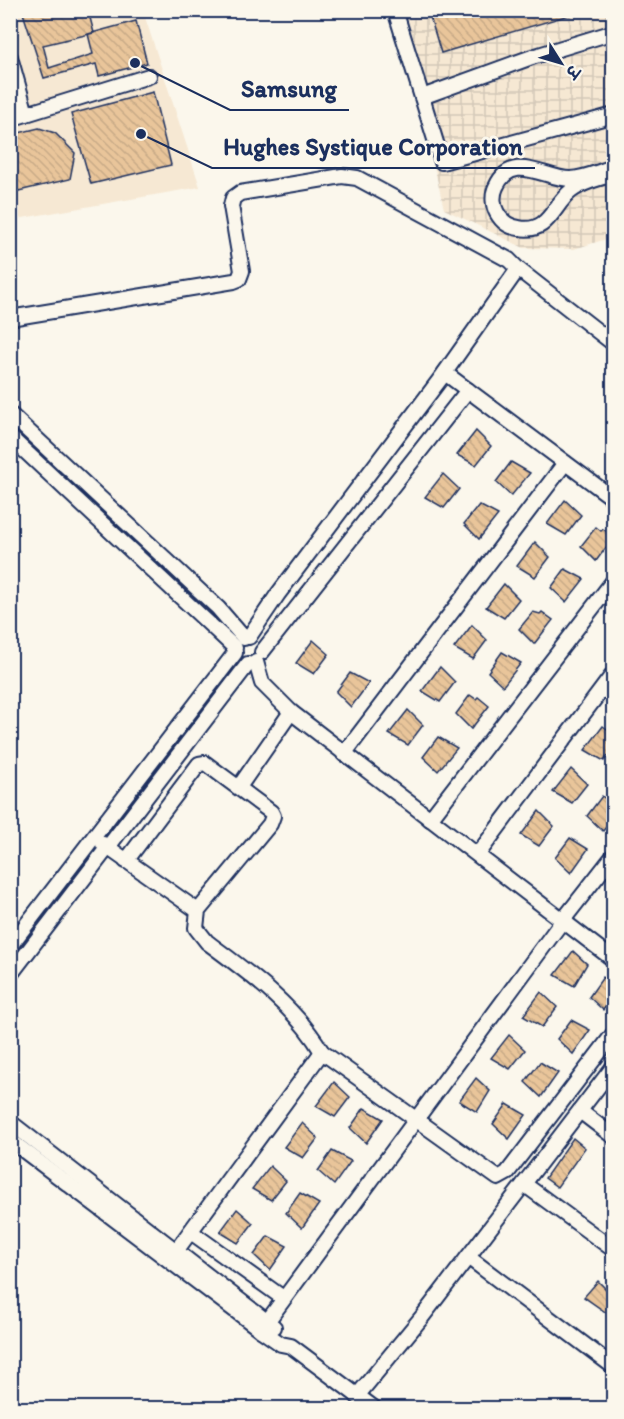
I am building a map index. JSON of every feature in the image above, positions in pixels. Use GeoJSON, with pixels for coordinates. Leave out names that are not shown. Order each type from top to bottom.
{"type":"FeatureCollection","features":[{"type":"Feature","properties":{"kind":"street"},"geometry":{"type":"LineString","coordinates":[[395,10],[442,162],[614,115]]}},
{"type":"Feature","properties":{"kind":"street"},"geometry":{"type":"LineString","coordinates":[[422,97],[532,57],[614,32]]}},
{"type":"Feature","properties":{"kind":"street"},"geometry":{"type":"LineString","coordinates":[[10,57],[26,114]]}},
{"type":"Feature","properties":{"kind":"street"},"geometry":{"type":"LineString","coordinates":[[10,119],[149,76]]}},
{"type":"Feature","properties":{"kind":"street"},"geometry":{"type":"LineString","coordinates":[[614,167],[569,179],[529,169],[514,170],[496,186],[495,210],[500,217],[514,227],[535,228],[552,216],[570,192],[586,182],[614,174]]}},
{"type":"Feature","properties":{"kind":"street"},"geometry":{"type":"LineString","coordinates":[[10,318],[239,279],[242,272],[231,206],[233,198],[240,193],[342,176],[357,178],[509,260],[614,344]]}},
{"type":"Feature","properties":{"kind":"street"},"geometry":{"type":"LineString","coordinates":[[12,940],[94,837],[241,644],[445,373],[518,269]]}},
{"type":"Feature","properties":{"kind":"street"},"geometry":{"type":"LineString","coordinates":[[445,373],[614,499]]}},
{"type":"Feature","properties":{"kind":"street"},"geometry":{"type":"LineString","coordinates":[[10,975],[255,659],[468,390]]}},
{"type":"Feature","properties":{"kind":"street"},"geometry":{"type":"LineString","coordinates":[[10,414],[218,608],[241,644],[240,661],[255,659]]}},
{"type":"Feature","properties":{"kind":"street"},"geometry":{"type":"LineString","coordinates":[[10,437],[241,644]]}},
{"type":"Feature","properties":{"kind":"street"},"geometry":{"type":"LineString","coordinates":[[344,754],[565,463]]}},
{"type":"Feature","properties":{"kind":"street"},"geometry":{"type":"LineString","coordinates":[[430,819],[614,580]]}},
{"type":"Feature","properties":{"kind":"street"},"geometry":{"type":"LineString","coordinates":[[241,644],[257,640],[255,659],[262,683],[291,712],[614,960]]}},
{"type":"Feature","properties":{"kind":"street"},"geometry":{"type":"LineString","coordinates":[[478,854],[614,673]]}},
{"type":"Feature","properties":{"kind":"street"},"geometry":{"type":"LineString","coordinates":[[239,787],[291,712]]}},
{"type":"Feature","properties":{"kind":"street"},"geometry":{"type":"LineString","coordinates":[[126,861],[199,764],[205,763],[265,806],[273,816],[270,824],[198,911],[196,928],[207,942],[294,1014],[311,1033],[322,1052],[498,1178],[507,1173],[614,1033]]}},
{"type":"Feature","properties":{"kind":"street"},"geometry":{"type":"LineString","coordinates":[[94,837],[198,911]]}},
{"type":"Feature","properties":{"kind":"street"},"geometry":{"type":"LineString","coordinates":[[264,1326],[563,920],[614,855]]}},
{"type":"Feature","properties":{"kind":"street"},"geometry":{"type":"LineString","coordinates":[[176,1251],[322,1052]]}},
{"type":"Feature","properties":{"kind":"street"},"geometry":{"type":"LineString","coordinates":[[357,1396],[468,1257],[614,1066]]}},
{"type":"Feature","properties":{"kind":"street"},"geometry":{"type":"LineString","coordinates":[[580,1111],[614,1137]]}},
{"type":"Feature","properties":{"kind":"street"},"geometry":{"type":"LineString","coordinates":[[10,1122],[176,1251],[264,1326],[281,1344],[291,1346],[374,1408]]}},
{"type":"Feature","properties":{"kind":"street"},"geometry":{"type":"LineString","coordinates":[[10,1140],[264,1326]]}},
{"type":"Feature","properties":{"kind":"street"},"geometry":{"type":"LineString","coordinates":[[524,1184],[614,1250]]}},
{"type":"Feature","properties":{"kind":"street"},"geometry":{"type":"LineString","coordinates":[[191,1232],[283,1298]]}},
{"type":"Feature","properties":{"kind":"street"},"geometry":{"type":"LineString","coordinates":[[468,1257],[614,1367]]}},
{"type":"Feature","properties":{"kind":"street"},"geometry":{"type":"LineString","coordinates":[[10,1407],[17,1408]]}},
{"type":"Feature","properties":{"kind":"shaded area"},"geometry":{"type":"Polygon","coordinates":[[[11,11],[143,11],[200,187],[11,220],[11,11]]]}},
{"type":"Feature","properties":{"kind":"shaded area"},"geometry":{"type":"Polygon","coordinates":[[[398,11],[613,11],[613,237],[574,249],[524,248],[444,209],[398,11]]]}},
{"type":"Feature","properties":{"kind":"building"},"geometry":{"type":"Polygon","coordinates":[[[22,10],[88,10],[94,32],[136,21],[147,63],[99,76],[96,64],[44,78],[22,10]],[[88,34],[43,45],[49,68],[93,54],[88,34]]]}},
{"type":"Feature","properties":{"kind":"building"},"geometry":{"type":"Polygon","coordinates":[[[428,10],[576,10],[576,13],[441,53],[428,10]]]}},
{"type":"Feature","properties":{"kind":"building"},"geometry":{"type":"Polygon","coordinates":[[[153,92],[171,165],[91,184],[71,114],[153,92]]]}},
{"type":"Feature","properties":{"kind":"building"},"geometry":{"type":"Polygon","coordinates":[[[39,128],[55,133],[75,153],[70,179],[10,193],[10,135],[39,128]]]}},
{"type":"Feature","properties":{"kind":"building"},"geometry":{"type":"Polygon","coordinates":[[[476,431],[491,446],[476,465],[457,455],[476,431]]]}},
{"type":"Feature","properties":{"kind":"building"},"geometry":{"type":"Polygon","coordinates":[[[511,462],[530,473],[511,496],[496,482],[511,462]]]}},
{"type":"Feature","properties":{"kind":"building"},"geometry":{"type":"Polygon","coordinates":[[[443,474],[459,489],[444,508],[425,497],[443,474]]]}},
{"type":"Feature","properties":{"kind":"building"},"geometry":{"type":"Polygon","coordinates":[[[565,500],[581,515],[566,535],[547,524],[565,500]]]}},
{"type":"Feature","properties":{"kind":"building"},"geometry":{"type":"Polygon","coordinates":[[[479,505],[498,515],[479,539],[464,524],[479,505]]]}},
{"type":"Feature","properties":{"kind":"building"},"geometry":{"type":"Polygon","coordinates":[[[596,527],[614,537],[596,561],[581,546],[596,527]]]}},
{"type":"Feature","properties":{"kind":"building"},"geometry":{"type":"Polygon","coordinates":[[[535,542],[550,557],[535,577],[517,566],[535,542]]]}},
{"type":"Feature","properties":{"kind":"building"},"geometry":{"type":"Polygon","coordinates":[[[565,569],[584,579],[566,602],[551,588],[565,569]]]}},
{"type":"Feature","properties":{"kind":"building"},"geometry":{"type":"Polygon","coordinates":[[[504,584],[519,599],[504,618],[486,607],[504,584]]]}},
{"type":"Feature","properties":{"kind":"building"},"geometry":{"type":"Polygon","coordinates":[[[533,612],[540,614],[542,612],[553,620],[534,644],[519,629],[533,612]]]}},
{"type":"Feature","properties":{"kind":"building"},"geometry":{"type":"Polygon","coordinates":[[[472,625],[487,640],[473,659],[454,648],[472,625]]]}},
{"type":"Feature","properties":{"kind":"building"},"geometry":{"type":"Polygon","coordinates":[[[313,640],[329,654],[314,674],[296,663],[313,640]]]}},
{"type":"Feature","properties":{"kind":"building"},"geometry":{"type":"Polygon","coordinates":[[[502,652],[521,663],[503,686],[488,672],[502,652]]]}},
{"type":"Feature","properties":{"kind":"building"},"geometry":{"type":"Polygon","coordinates":[[[440,667],[455,682],[440,702],[422,691],[440,667]]]}},
{"type":"Feature","properties":{"kind":"building"},"geometry":{"type":"Polygon","coordinates":[[[350,673],[369,683],[351,707],[336,692],[350,673]]]}},
{"type":"Feature","properties":{"kind":"building"},"geometry":{"type":"Polygon","coordinates":[[[470,695],[476,699],[478,697],[489,706],[471,729],[456,714],[470,695]]]}},
{"type":"Feature","properties":{"kind":"building"},"geometry":{"type":"Polygon","coordinates":[[[408,710],[423,725],[408,745],[389,734],[408,710]]]}},
{"type":"Feature","properties":{"kind":"building"},"geometry":{"type":"Polygon","coordinates":[[[603,726],[614,734],[614,748],[604,761],[585,750],[603,726]]]}},
{"type":"Feature","properties":{"kind":"building"},"geometry":{"type":"Polygon","coordinates":[[[438,737],[457,748],[438,771],[423,757],[438,737]]]}},
{"type":"Feature","properties":{"kind":"building"},"geometry":{"type":"Polygon","coordinates":[[[571,769],[587,784],[572,803],[553,792],[571,769]]]}},
{"type":"Feature","properties":{"kind":"building"},"geometry":{"type":"Polygon","coordinates":[[[614,793],[614,817],[603,831],[587,816],[602,796],[608,801],[614,793]]]}},
{"type":"Feature","properties":{"kind":"building"},"geometry":{"type":"Polygon","coordinates":[[[539,811],[554,826],[539,846],[521,835],[539,811]]]}},
{"type":"Feature","properties":{"kind":"building"},"geometry":{"type":"Polygon","coordinates":[[[570,838],[588,849],[571,873],[555,858],[570,838]]]}},
{"type":"Feature","properties":{"kind":"building"},"geometry":{"type":"Polygon","coordinates":[[[573,951],[587,964],[574,986],[555,975],[573,951]]]}},
{"type":"Feature","properties":{"kind":"building"},"geometry":{"type":"Polygon","coordinates":[[[603,977],[608,981],[614,979],[614,996],[603,1010],[589,997],[603,977]]]}},
{"type":"Feature","properties":{"kind":"building"},"geometry":{"type":"Polygon","coordinates":[[[541,992],[557,1007],[542,1027],[523,1016],[541,992]]]}},
{"type":"Feature","properties":{"kind":"building"},"geometry":{"type":"Polygon","coordinates":[[[571,1020],[590,1030],[573,1054],[557,1039],[571,1020]]]}},
{"type":"Feature","properties":{"kind":"building"},"geometry":{"type":"Polygon","coordinates":[[[509,1035],[525,1050],[510,1069],[491,1058],[509,1035]]]}},
{"type":"Feature","properties":{"kind":"building"},"geometry":{"type":"Polygon","coordinates":[[[540,1062],[558,1073],[541,1097],[525,1082],[540,1062]]]}},
{"type":"Feature","properties":{"kind":"building"},"geometry":{"type":"Polygon","coordinates":[[[476,1078],[490,1091],[477,1112],[459,1101],[476,1078]]]}},
{"type":"Feature","properties":{"kind":"building"},"geometry":{"type":"Polygon","coordinates":[[[334,1082],[350,1097],[335,1117],[316,1106],[334,1082]]]}},
{"type":"Feature","properties":{"kind":"building"},"geometry":{"type":"Polygon","coordinates":[[[507,1104],[526,1115],[509,1139],[493,1124],[507,1104]]]}},
{"type":"Feature","properties":{"kind":"building"},"geometry":{"type":"Polygon","coordinates":[[[364,1108],[383,1119],[366,1143],[350,1128],[364,1108]]]}},
{"type":"Feature","properties":{"kind":"building"},"geometry":{"type":"Polygon","coordinates":[[[302,1123],[318,1138],[303,1158],[284,1147],[302,1123]]]}},
{"type":"Feature","properties":{"kind":"building"},"geometry":{"type":"Polygon","coordinates":[[[573,1138],[585,1148],[557,1187],[545,1178],[573,1138]]]}},
{"type":"Feature","properties":{"kind":"building"},"geometry":{"type":"Polygon","coordinates":[[[332,1151],[351,1161],[334,1185],[318,1171],[332,1151]]]}},
{"type":"Feature","properties":{"kind":"building"},"geometry":{"type":"Polygon","coordinates":[[[270,1166],[286,1181],[271,1200],[252,1189],[270,1166]]]}},
{"type":"Feature","properties":{"kind":"building"},"geometry":{"type":"Polygon","coordinates":[[[300,1193],[319,1204],[302,1228],[286,1213],[300,1193]]]}},
{"type":"Feature","properties":{"kind":"building"},"geometry":{"type":"Polygon","coordinates":[[[237,1209],[253,1223],[238,1243],[220,1232],[237,1209]]]}},
{"type":"Feature","properties":{"kind":"building"},"geometry":{"type":"Polygon","coordinates":[[[268,1236],[287,1246],[270,1270],[254,1255],[268,1236]]]}},
{"type":"Feature","properties":{"kind":"building"},"geometry":{"type":"Polygon","coordinates":[[[598,1281],[614,1297],[614,1318],[584,1297],[598,1281]]]}},
{"type":"Feature","properties":{"kind":"place","name":"Samsung"},"geometry":{"type":"Point","coordinates":[135,63]}},
{"type":"Feature","properties":{"kind":"place","name":"Hughes Systique Corporation"},"geometry":{"type":"Point","coordinates":[141,134]}}]}
